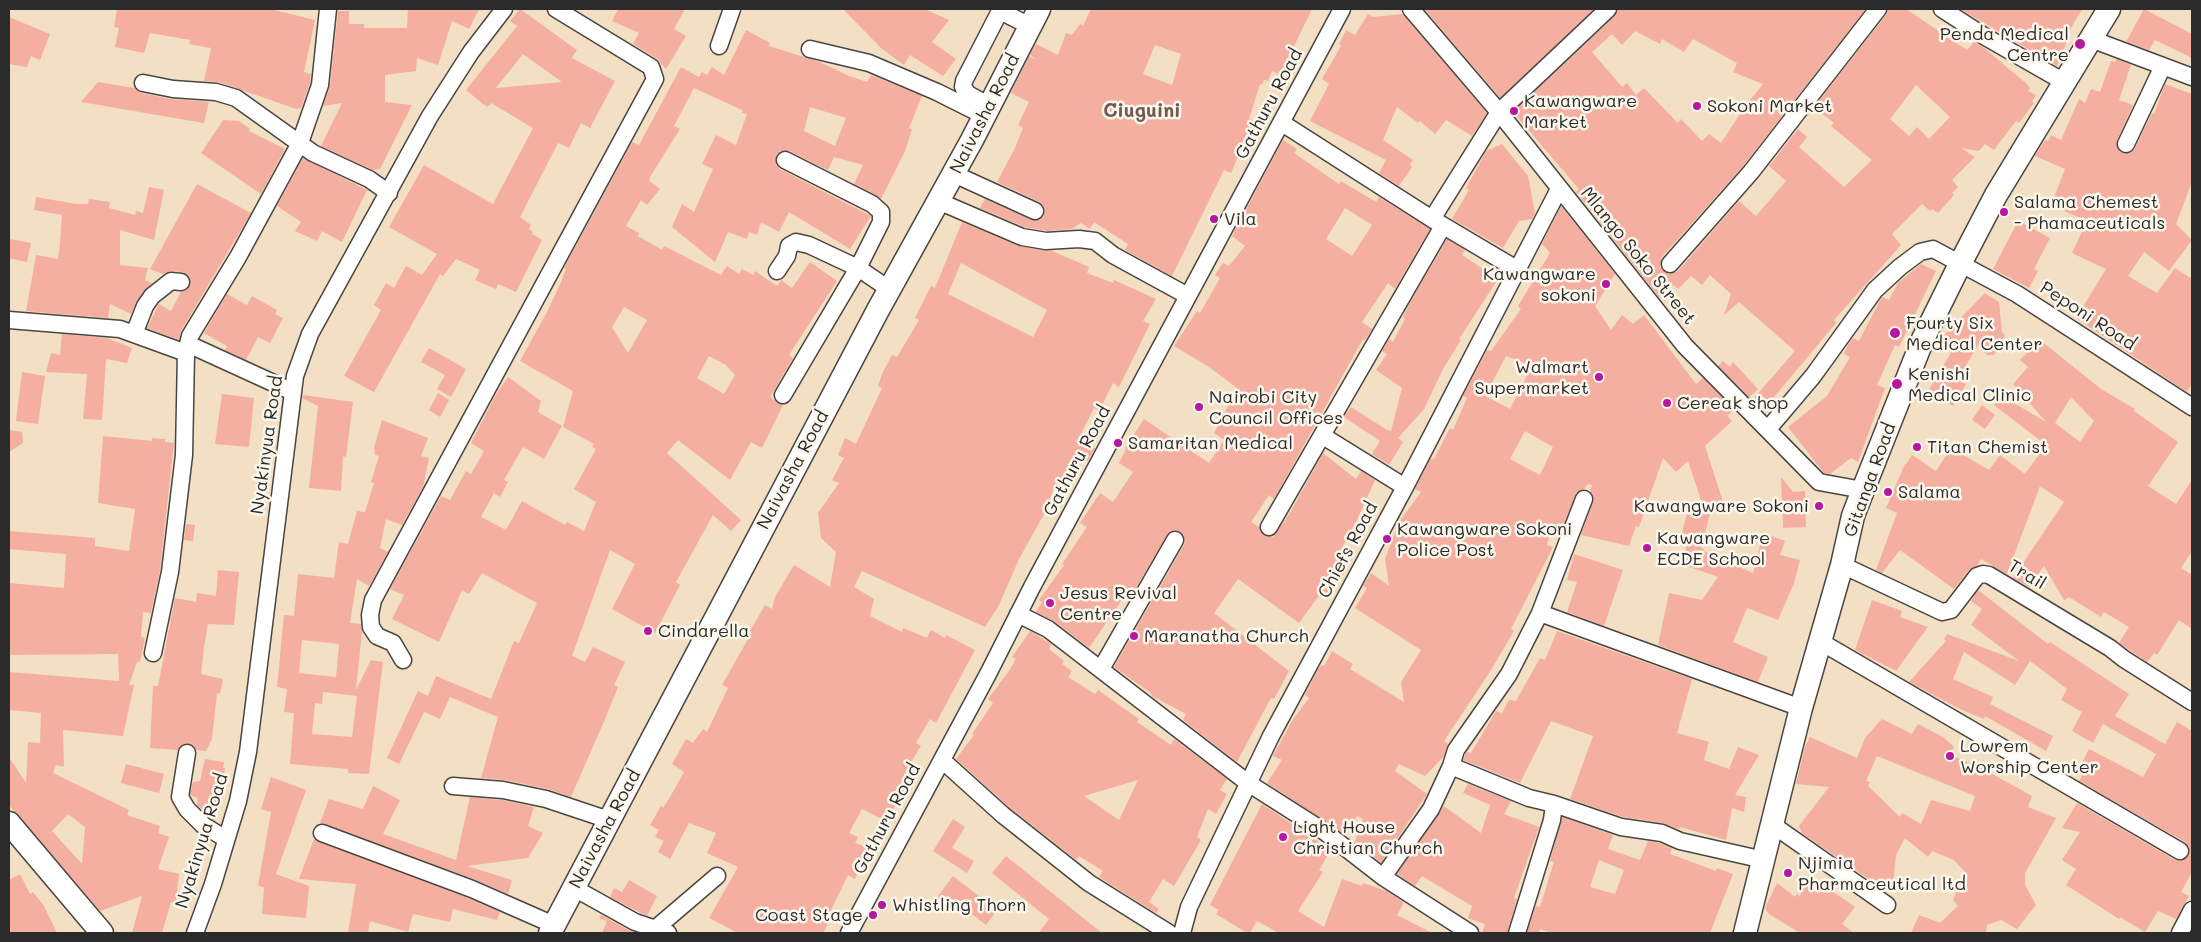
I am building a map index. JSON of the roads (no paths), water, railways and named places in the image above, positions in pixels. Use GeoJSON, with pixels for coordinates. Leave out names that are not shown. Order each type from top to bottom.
{"type":"FeatureCollection","features":[{"type":"Feature","properties":{"kind":"main road","name":"Gitanga Road"},"geometry":{"type":"LineString","coordinates":[[1744,933],[1773,825],[1801,708],[1842,566],[1853,516],[1863,490],[1923,339],[1960,264],[1996,195],[2066,83],[2109,9]]}},
{"type":"Feature","properties":{"kind":"main road","name":"Naivasha Road"},"geometry":{"type":"LineString","coordinates":[[552,929],[889,289],[954,174],[1034,18]]}},
{"type":"Feature","properties":{"kind":"main road"},"geometry":{"type":"LineString","coordinates":[[9,823],[102,933]]}},
{"type":"Feature","properties":{"kind":"street"},"geometry":{"type":"LineString","coordinates":[[153,653],[170,572],[184,455],[187,348],[194,329],[238,257],[300,143],[320,85],[328,9]]}},
{"type":"Feature","properties":{"kind":"street","name":"Nyakinyua Road"},"geometry":{"type":"LineString","coordinates":[[195,933],[238,800],[248,752],[295,376],[310,334],[430,116],[471,52],[504,9]]}},
{"type":"Feature","properties":{"kind":"street"},"geometry":{"type":"LineString","coordinates":[[403,660],[393,643],[377,636],[370,627],[373,600],[655,79],[651,67],[556,9]]}},
{"type":"Feature","properties":{"kind":"street"},"geometry":{"type":"LineString","coordinates":[[719,46],[732,9]]}},
{"type":"Feature","properties":{"kind":"street","name":"Gathuru Road"},"geometry":{"type":"LineString","coordinates":[[849,933],[1342,9]]}},
{"type":"Feature","properties":{"kind":"street","name":"Mlango Soko Street"},"geometry":{"type":"LineString","coordinates":[[1411,9],[1498,112],[1685,346],[1819,482],[1863,490]]}},
{"type":"Feature","properties":{"kind":"street"},"geometry":{"type":"LineString","coordinates":[[1269,527],[1323,436],[1498,112],[1608,9]]}},
{"type":"Feature","properties":{"kind":"street"},"geometry":{"type":"LineString","coordinates":[[1670,264],[1751,172],[1878,9]]}},
{"type":"Feature","properties":{"kind":"street"},"geometry":{"type":"LineString","coordinates":[[1942,9],[1984,36],[2066,83]]}},
{"type":"Feature","properties":{"kind":"street"},"geometry":{"type":"LineString","coordinates":[[987,111],[968,94],[964,87],[964,81],[1001,10],[1034,18]]}},
{"type":"Feature","properties":{"kind":"street"},"geometry":{"type":"LineString","coordinates":[[2091,39],[2192,78]]}},
{"type":"Feature","properties":{"kind":"street"},"geometry":{"type":"LineString","coordinates":[[810,49],[869,64],[987,111]]}},
{"type":"Feature","properties":{"kind":"street"},"geometry":{"type":"LineString","coordinates":[[2126,144],[2163,66]]}},
{"type":"Feature","properties":{"kind":"street"},"geometry":{"type":"LineString","coordinates":[[143,82],[173,89],[216,92],[236,98],[314,153],[368,179],[389,193]]}},
{"type":"Feature","properties":{"kind":"street"},"geometry":{"type":"LineString","coordinates":[[1282,124],[1438,223],[1518,270]]}},
{"type":"Feature","properties":{"kind":"street"},"geometry":{"type":"LineString","coordinates":[[783,395],[858,268],[881,222],[881,212],[872,204],[785,160]]}},
{"type":"Feature","properties":{"kind":"street"},"geometry":{"type":"LineString","coordinates":[[954,174],[1035,211]]}},
{"type":"Feature","properties":{"kind":"street","name":"Chiefs Road"},"geometry":{"type":"LineString","coordinates":[[1182,933],[1188,907],[1271,736],[1405,487],[1559,189]]}},
{"type":"Feature","properties":{"kind":"street"},"geometry":{"type":"LineString","coordinates":[[938,201],[1022,237],[1046,241],[1079,239],[1095,241],[1113,255],[1188,296]]}},
{"type":"Feature","properties":{"kind":"street"},"geometry":{"type":"LineString","coordinates":[[777,271],[787,256],[789,246],[796,242],[809,245],[858,268],[889,289]]}},
{"type":"Feature","properties":{"kind":"street","name":"Peponi Road"},"geometry":{"type":"LineString","coordinates":[[1768,429],[1813,376],[1875,290],[1920,252],[1933,249],[2017,294],[2192,407]]}},
{"type":"Feature","properties":{"kind":"street"},"geometry":{"type":"LineString","coordinates":[[134,334],[145,306],[152,296],[171,281],[181,282]]}},
{"type":"Feature","properties":{"kind":"street"},"geometry":{"type":"LineString","coordinates":[[9,320],[120,329],[187,348],[293,392]]}},
{"type":"Feature","properties":{"kind":"street"},"geometry":{"type":"LineString","coordinates":[[1323,436],[1405,487]]}},
{"type":"Feature","properties":{"kind":"street"},"geometry":{"type":"LineString","coordinates":[[1383,877],[1431,809],[1451,766],[1456,750],[1509,674],[1540,613],[1584,499]]}},
{"type":"Feature","properties":{"kind":"street"},"geometry":{"type":"LineString","coordinates":[[1101,670],[1175,540]]}},
{"type":"Feature","properties":{"kind":"street","name":"Trail"},"geometry":{"type":"LineString","coordinates":[[1842,566],[1942,612],[1951,610],[1978,576],[1983,574],[1989,576],[2110,648],[2124,660],[2192,702]]}},
{"type":"Feature","properties":{"kind":"street"},"geometry":{"type":"LineString","coordinates":[[1540,613],[1801,708]]}},
{"type":"Feature","properties":{"kind":"street"},"geometry":{"type":"LineString","coordinates":[[1018,614],[1048,630],[1248,784],[1325,832],[1383,877],[1470,933]]}},
{"type":"Feature","properties":{"kind":"street"},"geometry":{"type":"LineString","coordinates":[[1821,642],[2180,851]]}},
{"type":"Feature","properties":{"kind":"street"},"geometry":{"type":"LineString","coordinates":[[187,753],[180,797],[187,809],[203,825],[226,839]]}},
{"type":"Feature","properties":{"kind":"street"},"geometry":{"type":"LineString","coordinates":[[942,760],[1003,815],[1088,883],[1169,933]]}},
{"type":"Feature","properties":{"kind":"street"},"geometry":{"type":"LineString","coordinates":[[1451,766],[1529,798],[1554,804],[1621,827],[1662,833],[1680,840],[1764,860]]}},
{"type":"Feature","properties":{"kind":"street"},"geometry":{"type":"LineString","coordinates":[[453,786],[475,786],[529,795],[609,820]]}},
{"type":"Feature","properties":{"kind":"street"},"geometry":{"type":"LineString","coordinates":[[1517,933],[1552,820],[1554,804]]}},
{"type":"Feature","properties":{"kind":"street"},"geometry":{"type":"LineString","coordinates":[[1773,825],[1887,905]]}},
{"type":"Feature","properties":{"kind":"street"},"geometry":{"type":"LineString","coordinates":[[322,833],[472,889],[552,929]]}},
{"type":"Feature","properties":{"kind":"street"},"geometry":{"type":"LineString","coordinates":[[574,888],[635,922],[662,931],[717,876]]}},
{"type":"Feature","properties":{"kind":"street"},"geometry":{"type":"LineString","coordinates":[[2180,933],[2192,910]]}},
{"type":"Feature","properties":{"kind":"place","name":"Penda Medical Centre"},"geometry":{"type":"Point","coordinates":[2080,44]}},
{"type":"Feature","properties":{"kind":"place","name":"Sokoni Market"},"geometry":{"type":"Point","coordinates":[1697,106]}},
{"type":"Feature","properties":{"kind":"place","name":"Kawangware Market"},"geometry":{"type":"Point","coordinates":[1514,111]}},
{"type":"Feature","properties":{"kind":"place","name":"Salama Chemest - Phamaceuticals"},"geometry":{"type":"Point","coordinates":[2004,212]}},
{"type":"Feature","properties":{"kind":"place","name":"Vila"},"geometry":{"type":"Point","coordinates":[1214,219]}},
{"type":"Feature","properties":{"kind":"place","name":"Kawangware sokoni"},"geometry":{"type":"Point","coordinates":[1606,284]}},
{"type":"Feature","properties":{"kind":"place","name":"Fourty Six Medical Center"},"geometry":{"type":"Point","coordinates":[1895,333]}},
{"type":"Feature","properties":{"kind":"place","name":"Walmart Supermarket"},"geometry":{"type":"Point","coordinates":[1599,377]}},
{"type":"Feature","properties":{"kind":"place","name":"Kenishi Medical Clinic"},"geometry":{"type":"Point","coordinates":[1897,384]}},
{"type":"Feature","properties":{"kind":"place","name":"Cereak shop"},"geometry":{"type":"Point","coordinates":[1667,403]}},
{"type":"Feature","properties":{"kind":"place","name":"Nairobi City Council Offices"},"geometry":{"type":"Point","coordinates":[1199,407]}},
{"type":"Feature","properties":{"kind":"place","name":"Samaritan Medical"},"geometry":{"type":"Point","coordinates":[1118,443]}},
{"type":"Feature","properties":{"kind":"place","name":"Titan Chemist"},"geometry":{"type":"Point","coordinates":[1917,447]}},
{"type":"Feature","properties":{"kind":"place","name":"Salama"},"geometry":{"type":"Point","coordinates":[1888,492]}},
{"type":"Feature","properties":{"kind":"place","name":"Kawangware Sokoni"},"geometry":{"type":"Point","coordinates":[1819,506]}},
{"type":"Feature","properties":{"kind":"place","name":"Kawangware Sokoni Police Post"},"geometry":{"type":"Point","coordinates":[1387,539]}},
{"type":"Feature","properties":{"kind":"place","name":"Kawangware ECDE School"},"geometry":{"type":"Point","coordinates":[1647,548]}},
{"type":"Feature","properties":{"kind":"place","name":"Jesus Revival Centre"},"geometry":{"type":"Point","coordinates":[1050,603]}},
{"type":"Feature","properties":{"kind":"place","name":"Cindarella"},"geometry":{"type":"Point","coordinates":[648,631]}},
{"type":"Feature","properties":{"kind":"place","name":"Maranatha Church"},"geometry":{"type":"Point","coordinates":[1134,636]}},
{"type":"Feature","properties":{"kind":"place","name":"Lowrem Worship Center"},"geometry":{"type":"Point","coordinates":[1950,756]}},
{"type":"Feature","properties":{"kind":"place","name":"Light House Christian Church"},"geometry":{"type":"Point","coordinates":[1283,837]}},
{"type":"Feature","properties":{"kind":"place","name":"Njimia Pharmaceutical ltd"},"geometry":{"type":"Point","coordinates":[1788,873]}},
{"type":"Feature","properties":{"kind":"place","name":"Whistling Thorn"},"geometry":{"type":"Point","coordinates":[882,905]}},
{"type":"Feature","properties":{"kind":"place","name":"Coast Stage"},"geometry":{"type":"Point","coordinates":[873,915]}},
{"type":"Feature","properties":{"kind":"district","name":"Ciuguini"},"geometry":{"type":"Point","coordinates":[1142,111]}}]}
